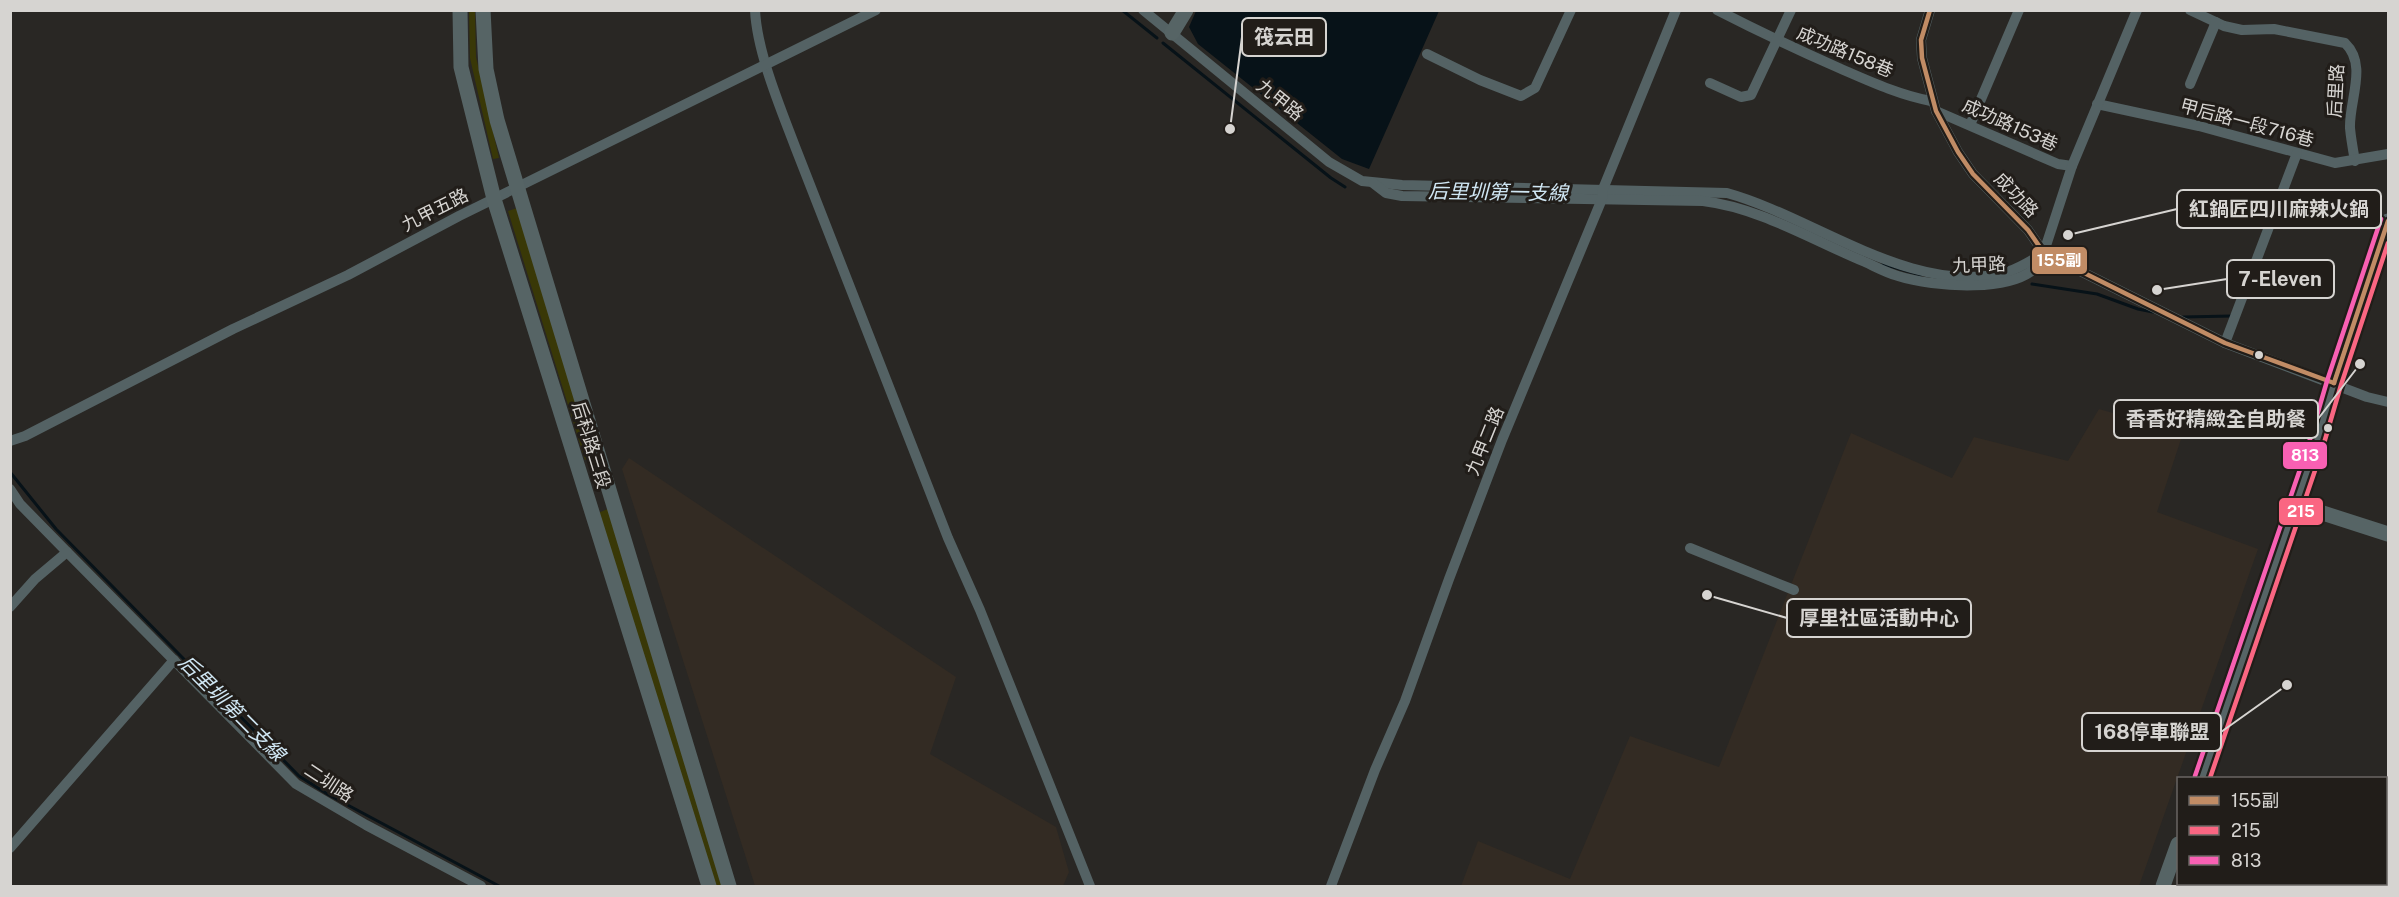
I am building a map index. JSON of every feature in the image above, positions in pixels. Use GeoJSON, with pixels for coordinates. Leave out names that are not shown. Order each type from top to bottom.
{"type":"FeatureCollection","features":[{"type":"Feature","properties":{"kind":"street","name":"后科路三段"},"geometry":{"type":"LineString","coordinates":[[460,10],[461,67],[494,199],[709,886]]}},
{"type":"Feature","properties":{"kind":"street","name":"后科路三段"},"geometry":{"type":"LineString","coordinates":[[483,10],[486,69],[498,120],[729,886]]}},
{"type":"Feature","properties":{"kind":"street"},"geometry":{"type":"LineString","coordinates":[[755,10],[756,28],[796,149],[948,538],[984,621],[1090,886]]}},
{"type":"Feature","properties":{"kind":"street","name":"九甲五路"},"geometry":{"type":"LineString","coordinates":[[10,441],[25,436],[233,329],[348,275],[494,199],[876,10]]}},
{"type":"Feature","properties":{"kind":"street","name":"九甲路"},"geometry":{"type":"LineString","coordinates":[[1143,10],[1329,162],[1350,176],[1373,183],[1603,194],[1726,193],[1777,211],[1898,265],[1927,272],[1984,277],[2009,272],[2044,254]]}},
{"type":"Feature","properties":{"kind":"street"},"geometry":{"type":"LineString","coordinates":[[1172,33],[1179,10]]}},
{"type":"Feature","properties":{"kind":"street"},"geometry":{"type":"LineString","coordinates":[[1172,33],[1186,10]]}},
{"type":"Feature","properties":{"kind":"street"},"geometry":{"type":"LineString","coordinates":[[1427,54],[1480,80],[1521,96],[1535,88],[1571,10]]}},
{"type":"Feature","properties":{"kind":"street","name":"九甲二路"},"geometry":{"type":"LineString","coordinates":[[1331,886],[1375,770],[1405,701],[1502,440],[1676,10]]}},
{"type":"Feature","properties":{"kind":"street","name":"成功路158巷"},"geometry":{"type":"LineString","coordinates":[[1717,10],[1778,41],[1873,83],[1934,106]]}},
{"type":"Feature","properties":{"kind":"street"},"geometry":{"type":"LineString","coordinates":[[1710,83],[1742,97],[1751,95],[1791,10]]}},
{"type":"Feature","properties":{"kind":"street","name":"成功路"},"geometry":{"type":"LineString","coordinates":[[1930,10],[1921,40],[1922,58],[1934,106],[1958,152],[1973,174],[2028,230],[2044,254],[2225,343],[2388,402]]}},
{"type":"Feature","properties":{"kind":"street"},"geometry":{"type":"LineString","coordinates":[[1970,125],[2019,10]]}},
{"type":"Feature","properties":{"kind":"street"},"geometry":{"type":"LineString","coordinates":[[2044,254],[2072,166],[2137,10]]}},
{"type":"Feature","properties":{"kind":"street","name":"后里路"},"geometry":{"type":"LineString","coordinates":[[2190,10],[2242,30],[2274,29],[2344,43],[2353,50],[2356,64],[2350,127],[2355,161]]}},
{"type":"Feature","properties":{"kind":"street"},"geometry":{"type":"LineString","coordinates":[[2190,84],[2216,21]]}},
{"type":"Feature","properties":{"kind":"street","name":"甲后路一段716巷"},"geometry":{"type":"LineString","coordinates":[[2097,104],[2199,126],[2335,163],[2388,154]]}},
{"type":"Feature","properties":{"kind":"street","name":"成功路153巷"},"geometry":{"type":"LineString","coordinates":[[1934,106],[1970,125],[2058,164],[2072,166]]}},
{"type":"Feature","properties":{"kind":"street"},"geometry":{"type":"LineString","coordinates":[[2225,343],[2297,153]]}},
{"type":"Feature","properties":{"kind":"street"},"geometry":{"type":"LineString","coordinates":[[2202,777],[2315,448],[2334,383],[2388,221]]}},
{"type":"Feature","properties":{"kind":"street","name":"二圳路"},"geometry":{"type":"LineString","coordinates":[[10,489],[20,504],[296,784],[366,825],[481,886]]}},
{"type":"Feature","properties":{"kind":"street"},"geometry":{"type":"LineString","coordinates":[[2295,504],[2388,534]]}},
{"type":"Feature","properties":{"kind":"street"},"geometry":{"type":"LineString","coordinates":[[1690,548],[1794,590]]}},
{"type":"Feature","properties":{"kind":"street"},"geometry":{"type":"LineString","coordinates":[[10,607],[35,579],[67,552]]}},
{"type":"Feature","properties":{"kind":"street"},"geometry":{"type":"LineString","coordinates":[[10,848],[174,660]]}},
{"type":"Feature","properties":{"kind":"street"},"geometry":{"type":"LineString","coordinates":[[2163,886],[2177,847]]}},
{"type":"Feature","properties":{"kind":"shaded area"},"geometry":{"type":"Polygon","coordinates":[[[1196,10],[1439,11],[1369,169],[1342,159],[1198,44],[1189,27],[1196,10]]]}},
{"type":"Feature","properties":{"kind":"shaded area"},"geometry":{"type":"Polygon","coordinates":[[[469,11],[475,11],[476,57],[499,158],[493,159],[470,58],[469,11]]]}},
{"type":"Feature","properties":{"kind":"shaded area"},"geometry":{"type":"Polygon","coordinates":[[[517,208],[593,456],[585,460],[508,211],[517,208]]]}},
{"type":"Feature","properties":{"kind":"shaded area"},"geometry":{"type":"Polygon","coordinates":[[[2099,409],[2183,433],[2157,512],[2258,549],[2139,886],[1461,886],[1478,841],[1570,879],[1630,736],[1719,767],[1851,433],[1952,478],[1974,437],[2068,461],[2099,409]]]}},
{"type":"Feature","properties":{"kind":"shaded area"},"geometry":{"type":"Polygon","coordinates":[[[629,458],[956,677],[930,754],[1056,827],[1069,872],[1063,886],[755,886],[622,469],[629,458]]]}},
{"type":"Feature","properties":{"kind":"shaded area"},"geometry":{"type":"Polygon","coordinates":[[[610,508],[722,886],[713,886],[598,513],[610,508]]]}},
{"type":"Feature","properties":{"kind":"waterway","name":"后里圳第一支線"},"geometry":{"type":"LineString","coordinates":[[1122,10],[1157,38]]}},
{"type":"Feature","properties":{"kind":"waterway","name":"后里圳第一支線"},"geometry":{"type":"LineString","coordinates":[[1163,43],[1345,187]]}},
{"type":"Feature","properties":{"kind":"waterway","name":"后里圳第一支線"},"geometry":{"type":"LineString","coordinates":[[1883,264],[1921,275]]}},
{"type":"Feature","properties":{"kind":"waterway","name":"后里圳第一支線"},"geometry":{"type":"LineString","coordinates":[[2032,284],[2097,294],[2153,312]]}},
{"type":"Feature","properties":{"kind":"waterway","name":"后里圳第一支線"},"geometry":{"type":"LineString","coordinates":[[2183,317],[2232,316]]}},
{"type":"Feature","properties":{"kind":"waterway","name":"后里圳第二支線"},"geometry":{"type":"LineString","coordinates":[[10,472],[56,529],[299,776],[329,795],[499,886]]}},
{"type":"Feature","properties":{"kind":"transit line","name":"155副"},"geometry":{"type":"LineString","coordinates":[[1930,10],[1921,40],[1922,58],[1936,111],[1973,174],[2028,230],[2044,253],[2225,343],[2334,383]]}},
{"type":"Feature","properties":{"kind":"transit line","name":"813"},"geometry":{"type":"LineString","coordinates":[[2195,776],[2308,446],[2327,381],[2381,219]]}},
{"type":"Feature","properties":{"kind":"transit line","name":"155副"},"geometry":{"type":"LineString","coordinates":[[2334,383],[2388,221]]}},
{"type":"Feature","properties":{"kind":"transit line","name":"215"},"geometry":{"type":"LineString","coordinates":[[2210,777],[2322,450],[2388,243]]}},
{"type":"Feature","properties":{"kind":"place","name":"筏云田"},"geometry":{"type":"Point","coordinates":[1230,129]}},
{"type":"Feature","properties":{"kind":"place","name":"紅鍋匠四川麻辣火鍋"},"geometry":{"type":"Point","coordinates":[2068,235]}},
{"type":"Feature","properties":{"kind":"place","name":"7-Eleven"},"geometry":{"type":"Point","coordinates":[2157,290]}},
{"type":"Feature","properties":{"kind":"place","name":"香香好精緻全自助餐"},"geometry":{"type":"Point","coordinates":[2360,364]}},
{"type":"Feature","properties":{"kind":"place","name":"厚里社區活動中心"},"geometry":{"type":"Point","coordinates":[1707,595]}},
{"type":"Feature","properties":{"kind":"place","name":"168停車聯盟"},"geometry":{"type":"Point","coordinates":[2287,685]}}]}
